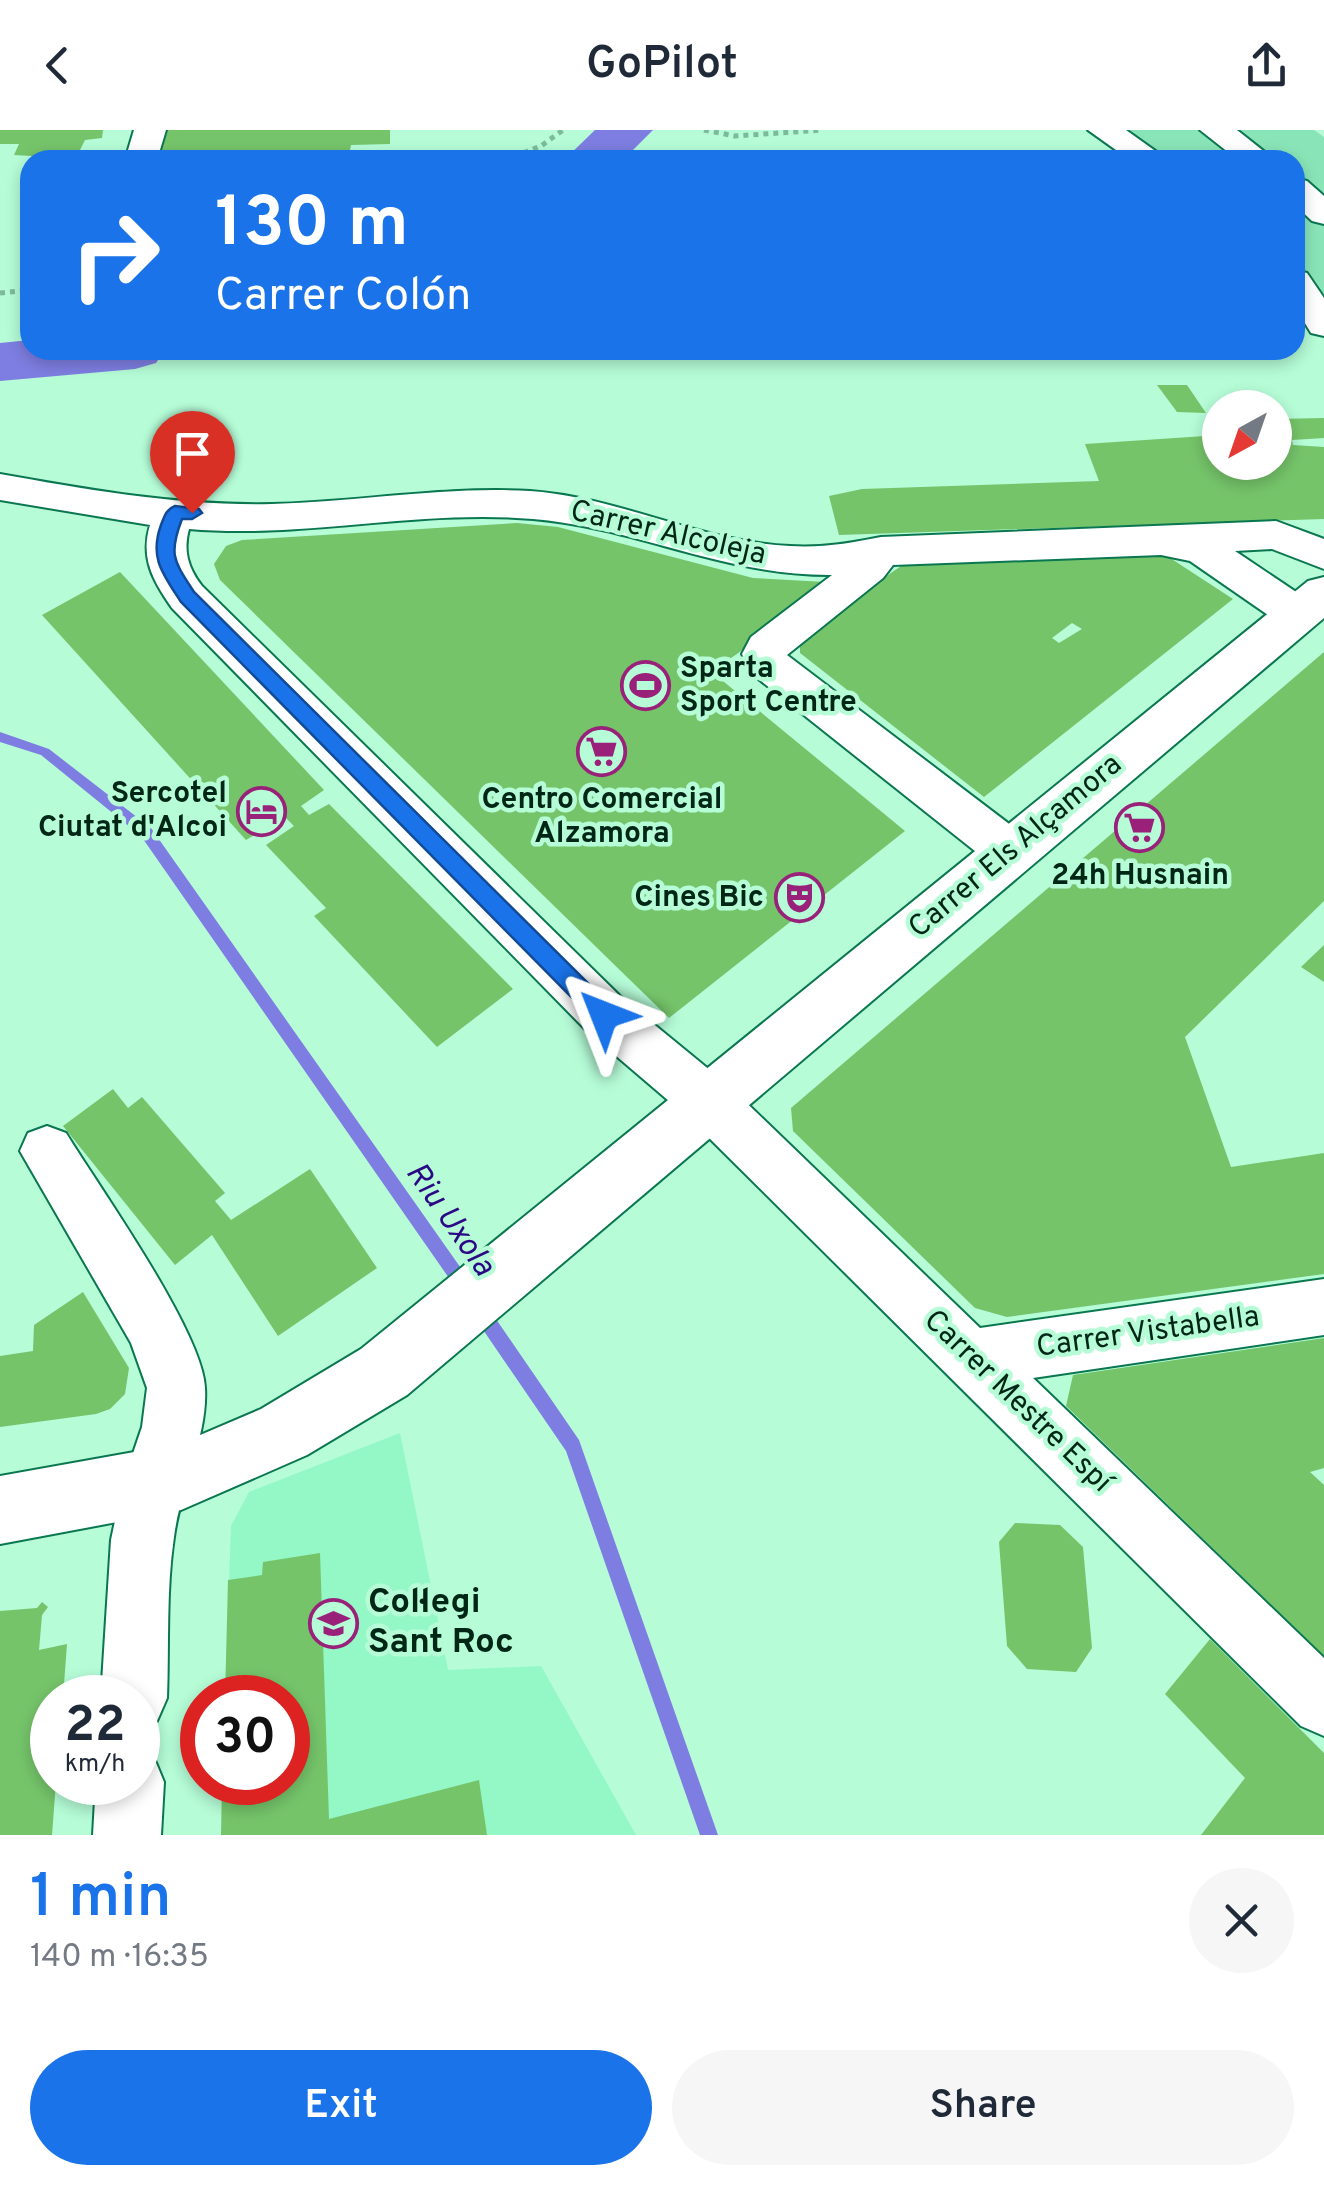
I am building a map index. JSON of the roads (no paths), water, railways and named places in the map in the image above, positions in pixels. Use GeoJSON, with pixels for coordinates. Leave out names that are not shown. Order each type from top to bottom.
{"type":"FeatureCollection","features":[{"type":"Feature","properties":{"kind":"main road","name":"Carrer Els Alçamora"},"geometry":{"type":"LineString","coordinates":[[0,1510],[167,1480],[299,1424],[384,1372],[1310,603]]}},
{"type":"Feature","properties":{"kind":"street"},"geometry":{"type":"LineString","coordinates":[[1104,130],[1136,150]]}},
{"type":"Feature","properties":{"kind":"street"},"geometry":{"type":"LineString","coordinates":[[1216,130],[1245,150]]}},
{"type":"Feature","properties":{"kind":"street"},"geometry":{"type":"LineString","coordinates":[[1305,197],[1324,214]]}},
{"type":"Feature","properties":{"kind":"street"},"geometry":{"type":"LineString","coordinates":[[1305,296],[1324,325]]}},
{"type":"Feature","properties":{"kind":"street","name":"Carrer Alcoleja"},"geometry":{"type":"LineString","coordinates":[[0,488],[175,512],[271,518],[520,504],[556,508],[748,557],[826,562],[881,551],[1276,534],[1324,555]]}},
{"type":"Feature","properties":{"kind":"street","name":"Carrer Mestre Espí"},"geometry":{"type":"LineString","coordinates":[[175,512],[166,531],[163,552],[173,579],[188,597],[604,1015],[709,1102],[1324,1703]]}},
{"type":"Feature","properties":{"kind":"street","name":"Carrer Alcoleja"},"geometry":{"type":"LineString","coordinates":[[1160,541],[1202,549],[1310,603]]}},
{"type":"Feature","properties":{"kind":"street"},"geometry":{"type":"LineString","coordinates":[[881,551],[869,568],[762,654],[766,662],[1012,853]]}},
{"type":"Feature","properties":{"kind":"street"},"geometry":{"type":"LineString","coordinates":[[47,1151],[151,1323],[173,1370],[176,1407],[167,1480],[142,1540],[135,1675]]}},
{"type":"Feature","properties":{"kind":"street","name":"Carrer Vistabella"},"geometry":{"type":"LineString","coordinates":[[972,1358],[1324,1307]]}},
{"type":"Feature","properties":{"kind":"street"},"geometry":{"type":"LineString","coordinates":[[127,1835],[129,1805]]}},
{"type":"Feature","properties":{"kind":"waterway"},"geometry":{"type":"LineString","coordinates":[[603,150],[627,130]]}},
{"type":"Feature","properties":{"kind":"waterway"},"geometry":{"type":"LineString","coordinates":[[0,362],[22,360]]}},
{"type":"Feature","properties":{"kind":"waterway","name":"Riu Uxola"},"geometry":{"type":"LineString","coordinates":[[0,737],[45,752],[146,832],[464,1286]]}},
{"type":"Feature","properties":{"kind":"waterway","name":"Riu Uxola"},"geometry":{"type":"LineString","coordinates":[[481,1312],[573,1446],[709,1835]]}},
{"type":"Feature","properties":{"kind":"place","name":"Sparta Sport Centre"},"geometry":{"type":"Point","coordinates":[645,686]}},
{"type":"Feature","properties":{"kind":"place","name":"Centro Comercial Alzamora"},"geometry":{"type":"Point","coordinates":[602,751]}},
{"type":"Feature","properties":{"kind":"place","name":"Sercotel Ciutat d'Alcoi"},"geometry":{"type":"Point","coordinates":[262,811]}},
{"type":"Feature","properties":{"kind":"place","name":"24h Husnain"},"geometry":{"type":"Point","coordinates":[1140,827]}},
{"type":"Feature","properties":{"kind":"place","name":"Cines Bic"},"geometry":{"type":"Point","coordinates":[799,898]}},
{"type":"Feature","properties":{"kind":"place","name":"Col·legi Sant Roc"},"geometry":{"type":"Point","coordinates":[333,1623]}}]}
